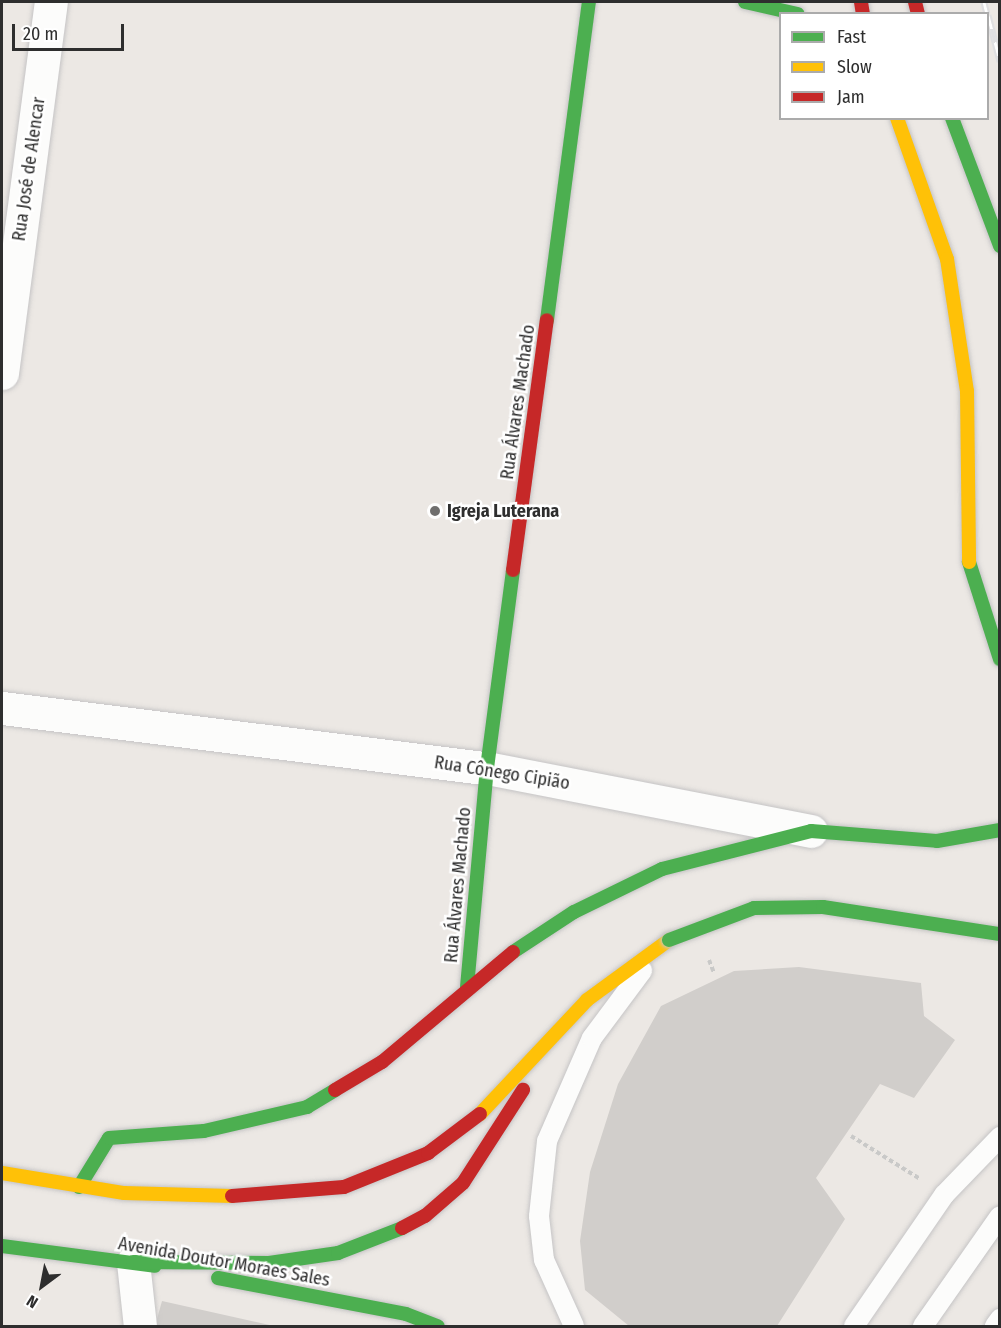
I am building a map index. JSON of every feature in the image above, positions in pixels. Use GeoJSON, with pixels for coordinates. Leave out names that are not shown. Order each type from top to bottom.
{"type":"FeatureCollection","features":[{"type":"Feature","properties":{"kind":"main road","name":"Rua Álvares Machado"},"geometry":{"type":"LineString","coordinates":[[467,987],[487,768],[589,2]]}},
{"type":"Feature","properties":{"kind":"main road"},"geometry":{"type":"LineString","coordinates":[[745,2],[789,12]]}},
{"type":"Feature","properties":{"kind":"main road"},"geometry":{"type":"LineString","coordinates":[[898,120],[947,259],[967,391],[966,545],[972,585],[999,659]]}},
{"type":"Feature","properties":{"kind":"main road"},"geometry":{"type":"LineString","coordinates":[[953,120],[999,246]]}},
{"type":"Feature","properties":{"kind":"main road","name":"Rua Cônego Cipião"},"geometry":{"type":"LineString","coordinates":[[811,831],[938,841],[999,830]]}},
{"type":"Feature","properties":{"kind":"main road"},"geometry":{"type":"LineString","coordinates":[[79,1187],[109,1138],[204,1131],[307,1107],[382,1062],[467,987],[574,912],[662,869],[811,831]]}},
{"type":"Feature","properties":{"kind":"main road"},"geometry":{"type":"LineString","coordinates":[[2,1173],[79,1187],[256,1197],[344,1186],[428,1153],[465,1130],[618,972],[708,921],[754,908],[823,907],[999,934]]}},
{"type":"Feature","properties":{"kind":"main road"},"geometry":{"type":"LineString","coordinates":[[133,1262],[269,1263],[338,1253],[425,1216],[463,1183],[564,1026]]}},
{"type":"Feature","properties":{"kind":"main road","name":"Avenida Doutor Moraes Sales"},"geometry":{"type":"LineString","coordinates":[[2,1246],[133,1262],[406,1314],[438,1326]]}},
{"type":"Feature","properties":{"kind":"street","name":"Rua José de Alencar"},"geometry":{"type":"LineString","coordinates":[[2,372],[51,2]]}},
{"type":"Feature","properties":{"kind":"street","name":"Rua Cônego Cipião"},"geometry":{"type":"LineString","coordinates":[[2,708],[487,768],[811,831]]}},
{"type":"Feature","properties":{"kind":"street"},"geometry":{"type":"LineString","coordinates":[[133,1262],[140,1326]]}},
{"type":"Feature","properties":{"kind":"lane"},"geometry":{"type":"LineString","coordinates":[[574,1326],[544,1260],[539,1216],[547,1141],[592,1038],[666,943]]}},
{"type":"Feature","properties":{"kind":"lane"},"geometry":{"type":"LineString","coordinates":[[854,1326],[944,1195],[999,1137]]}},
{"type":"Feature","properties":{"kind":"lane"},"geometry":{"type":"LineString","coordinates":[[923,1326],[999,1216]]}},
{"type":"Feature","properties":{"kind":"lane"},"geometry":{"type":"LineString","coordinates":[[995,1326],[999,1319]]}},
{"type":"Feature","properties":{"kind":"path"},"geometry":{"type":"LineString","coordinates":[[851,1136],[906,1171]]}},
{"type":"Feature","properties":{"kind":"building"},"geometry":{"type":"Polygon","coordinates":[[[799,967],[921,983],[924,1016],[955,1040],[914,1098],[880,1084],[816,1178],[845,1219],[777,1326],[629,1326],[585,1290],[580,1241],[590,1172],[618,1084],[661,1006],[734,971],[799,967]]]}},
{"type":"Feature","properties":{"kind":"building"},"geometry":{"type":"Polygon","coordinates":[[[162,1301],[274,1326],[155,1326],[162,1301]]]}},
{"type":"Feature","properties":{"kind":"railway"},"geometry":{"type":"LineString","coordinates":[[984,2],[986,12]]}},
{"type":"Feature","properties":{"kind":"railway"},"geometry":{"type":"LineString","coordinates":[[989,19],[1000,61]]}},
{"type":"Feature","properties":{"kind":"traffic: fast"},"geometry":{"type":"LineString","coordinates":[[547,320],[589,2]]}},
{"type":"Feature","properties":{"kind":"traffic: fast"},"geometry":{"type":"LineString","coordinates":[[745,2],[789,12]]}},
{"type":"Feature","properties":{"kind":"traffic: fast"},"geometry":{"type":"LineString","coordinates":[[953,120],[1000,246]]}},
{"type":"Feature","properties":{"kind":"traffic: fast"},"geometry":{"type":"LineString","coordinates":[[969,562],[1000,659]]}},
{"type":"Feature","properties":{"kind":"traffic: fast"},"geometry":{"type":"LineString","coordinates":[[467,987],[487,768],[513,570]]}},
{"type":"Feature","properties":{"kind":"traffic: fast"},"geometry":{"type":"LineString","coordinates":[[513,952],[574,912],[662,869],[811,831],[937,841],[1000,830]]}},
{"type":"Feature","properties":{"kind":"traffic: fast"},"geometry":{"type":"LineString","coordinates":[[669,940],[754,908],[823,907],[1000,934]]}},
{"type":"Feature","properties":{"kind":"traffic: fast"},"geometry":{"type":"LineString","coordinates":[[79,1187],[109,1138],[204,1131],[307,1107],[335,1090]]}},
{"type":"Feature","properties":{"kind":"traffic: fast"},"geometry":{"type":"LineString","coordinates":[[133,1262],[269,1263],[338,1253],[402,1228]]}},
{"type":"Feature","properties":{"kind":"traffic: fast"},"geometry":{"type":"LineString","coordinates":[[2,1246],[155,1266]]}},
{"type":"Feature","properties":{"kind":"traffic: fast"},"geometry":{"type":"LineString","coordinates":[[218,1278],[406,1314],[438,1326]]}},
{"type":"Feature","properties":{"kind":"traffic: slow"},"geometry":{"type":"LineString","coordinates":[[898,120],[947,259],[967,391],[969,562]]}},
{"type":"Feature","properties":{"kind":"traffic: slow"},"geometry":{"type":"LineString","coordinates":[[480,1114],[587,1000],[669,940]]}},
{"type":"Feature","properties":{"kind":"traffic: slow"},"geometry":{"type":"LineString","coordinates":[[2,1173],[124,1193],[232,1196]]}},
{"type":"Feature","properties":{"kind":"traffic: jam"},"geometry":{"type":"LineString","coordinates":[[861,2],[863,12]]}},
{"type":"Feature","properties":{"kind":"traffic: jam"},"geometry":{"type":"LineString","coordinates":[[915,2],[918,12]]}},
{"type":"Feature","properties":{"kind":"traffic: jam"},"geometry":{"type":"LineString","coordinates":[[513,570],[547,320]]}},
{"type":"Feature","properties":{"kind":"traffic: jam"},"geometry":{"type":"LineString","coordinates":[[335,1090],[382,1062],[513,952]]}},
{"type":"Feature","properties":{"kind":"traffic: jam"},"geometry":{"type":"LineString","coordinates":[[402,1228],[425,1216],[463,1183],[523,1090]]}},
{"type":"Feature","properties":{"kind":"traffic: jam"},"geometry":{"type":"LineString","coordinates":[[232,1196],[344,1187],[428,1153],[480,1114]]}},
{"type":"Feature","properties":{"kind":"place","name":"Igreja Luterana"},"geometry":{"type":"Point","coordinates":[435,511]}}]}
